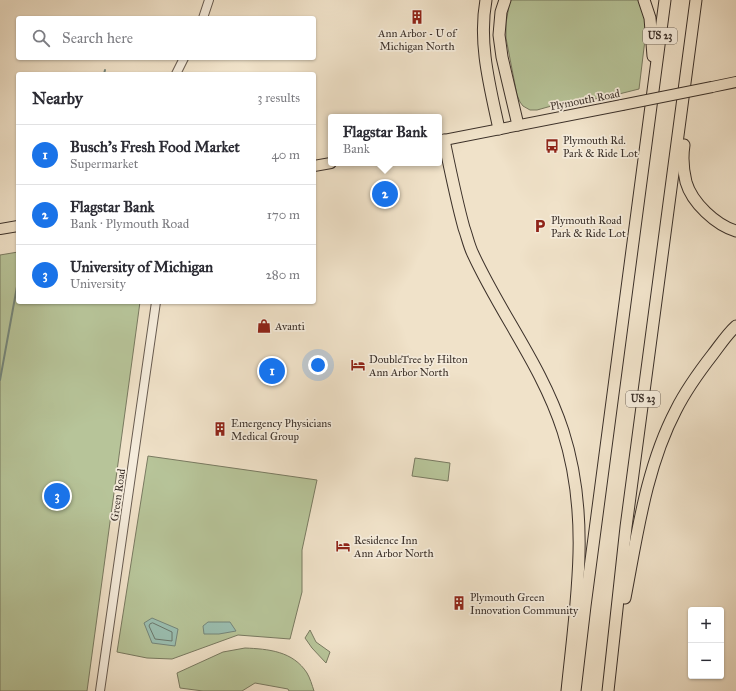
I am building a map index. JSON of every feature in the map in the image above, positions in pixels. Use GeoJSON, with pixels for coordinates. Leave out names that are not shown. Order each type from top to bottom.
{"type":"FeatureCollection","features":[{"type":"Feature","properties":{"kind":"highway"},"geometry":{"type":"LineString","coordinates":[[486,0],[483,16],[483,40],[499,129]]}},
{"type":"Feature","properties":{"kind":"highway"},"geometry":{"type":"LineString","coordinates":[[505,0],[500,12],[499,35],[502,57],[518,125]]}},
{"type":"Feature","properties":{"kind":"highway"},"geometry":{"type":"LineString","coordinates":[[644,0],[650,18],[655,71]]}},
{"type":"Feature","properties":{"kind":"highway","name":"US 23"},"geometry":{"type":"LineString","coordinates":[[575,691],[665,0]]}},
{"type":"Feature","properties":{"kind":"highway","name":"US 23"},"geometry":{"type":"LineString","coordinates":[[608,691],[626,527],[696,0]]}},
{"type":"Feature","properties":{"kind":"highway"},"geometry":{"type":"LineString","coordinates":[[689,54],[686,121],[682,157],[687,183],[696,202],[728,229],[736,231]]}},
{"type":"Feature","properties":{"kind":"highway"},"geometry":{"type":"LineString","coordinates":[[442,140],[459,211],[472,252],[493,296],[533,361],[550,395],[563,431],[571,462],[577,492],[580,546],[578,589],[567,691]]}},
{"type":"Feature","properties":{"kind":"highway"},"geometry":{"type":"LineString","coordinates":[[609,679],[636,540],[651,475],[662,442],[676,411],[699,372],[736,326]]}},
{"type":"Feature","properties":{"kind":"main road","name":"Plymouth Road"},"geometry":{"type":"LineString","coordinates":[[442,140],[736,82]]}},
{"type":"Feature","properties":{"kind":"main road"},"geometry":{"type":"LineString","coordinates":[[316,166],[328,164]]}},
{"type":"Feature","properties":{"kind":"main road"},"geometry":{"type":"LineString","coordinates":[[0,230],[16,226]]}},
{"type":"Feature","properties":{"kind":"street"},"geometry":{"type":"LineString","coordinates":[[204,16],[209,0]]}},
{"type":"Feature","properties":{"kind":"street"},"geometry":{"type":"LineString","coordinates":[[177,72],[183,60]]}},
{"type":"Feature","properties":{"kind":"street","name":"Green Road"},"geometry":{"type":"LineString","coordinates":[[100,691],[156,304]]}},
{"type":"Feature","properties":{"kind":"shaded area"},"geometry":{"type":"Polygon","coordinates":[[[510,0],[640,0],[647,23],[639,89],[607,97],[555,105],[537,110],[530,110],[523,106],[517,95],[506,38],[506,23],[510,0]]]}},
{"type":"Feature","properties":{"kind":"shaded area"},"geometry":{"type":"Polygon","coordinates":[[[16,252],[16,304],[140,304],[87,691],[0,691],[0,255],[16,252]]]}},
{"type":"Feature","properties":{"kind":"shaded area"},"geometry":{"type":"Polygon","coordinates":[[[148,456],[317,480],[302,550],[302,592],[290,639],[238,635],[172,659],[147,658],[117,652],[148,456]]]}},
{"type":"Feature","properties":{"kind":"shaded area"},"geometry":{"type":"Polygon","coordinates":[[[415,458],[450,463],[448,481],[412,476],[415,458]]]}},
{"type":"Feature","properties":{"kind":"shaded area"},"geometry":{"type":"Polygon","coordinates":[[[310,630],[316,642],[330,652],[326,663],[305,638],[310,630]]]}},
{"type":"Feature","properties":{"kind":"shaded area"},"geometry":{"type":"Polygon","coordinates":[[[245,648],[271,651],[295,660],[307,673],[314,691],[289,691],[288,689],[255,683],[242,691],[203,691],[180,688],[177,673],[223,652],[245,648]]]}},
{"type":"Feature","properties":{"kind":"water"},"geometry":{"type":"Polygon","coordinates":[[[152,618],[178,629],[175,646],[152,643],[144,623],[152,618]]]}},
{"type":"Feature","properties":{"kind":"water"},"geometry":{"type":"Polygon","coordinates":[[[208,622],[230,622],[236,631],[219,634],[204,634],[203,626],[208,622]]]}},
{"type":"Feature","properties":{"kind":"waterway"},"geometry":{"type":"LineString","coordinates":[[0,380],[16,292]]}},
{"type":"Feature","properties":{"kind":"place","name":"Ann Arbor - U of Michigan North"},"geometry":{"type":"Point","coordinates":[417,17]}},
{"type":"Feature","properties":{"kind":"place","name":"Plymouth Rd. Park & Ride Lot"},"geometry":{"type":"Point","coordinates":[552,146]}},
{"type":"Feature","properties":{"kind":"place","name":"Flagstar Bank"},"geometry":{"type":"Point","coordinates":[385,194]}},
{"type":"Feature","properties":{"kind":"place","name":"Plymouth Road Park & Ride Lot"},"geometry":{"type":"Point","coordinates":[540,226]}},
{"type":"Feature","properties":{"kind":"place","name":"Avanti"},"geometry":{"type":"Point","coordinates":[264,326]}},
{"type":"Feature","properties":{"kind":"place","name":"DoubleTree by Hilton Ann Arbor North"},"geometry":{"type":"Point","coordinates":[358,365]}},
{"type":"Feature","properties":{"kind":"place","name":"Busch's Fresh Food Market"},"geometry":{"type":"Point","coordinates":[272,371]}},
{"type":"Feature","properties":{"kind":"place","name":"Emergency Physicians Medical Group"},"geometry":{"type":"Point","coordinates":[220,429]}},
{"type":"Feature","properties":{"kind":"place","name":"University of Michigan"},"geometry":{"type":"Point","coordinates":[57,496]}},
{"type":"Feature","properties":{"kind":"place","name":"Residence Inn Ann Arbor North"},"geometry":{"type":"Point","coordinates":[343,546]}},
{"type":"Feature","properties":{"kind":"place","name":"Plymouth Green Innovation Community"},"geometry":{"type":"Point","coordinates":[459,603]}}]}
